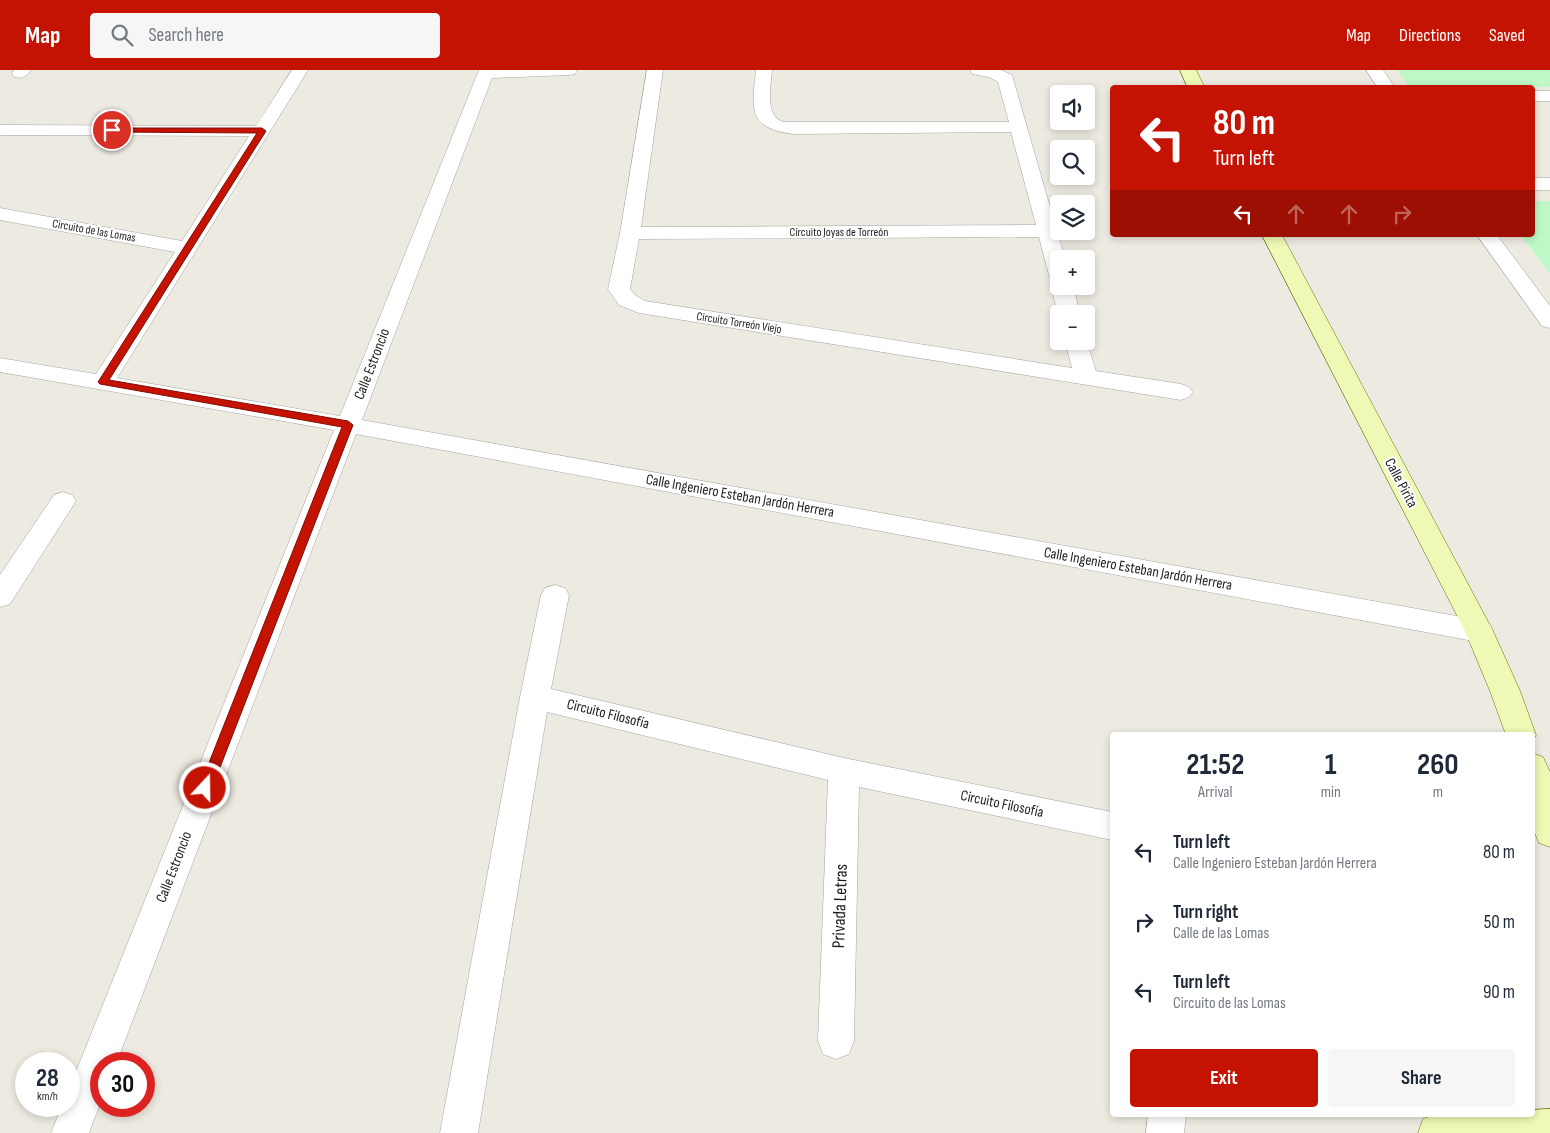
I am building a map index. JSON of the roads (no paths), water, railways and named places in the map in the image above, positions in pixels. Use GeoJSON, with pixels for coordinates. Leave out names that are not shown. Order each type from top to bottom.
{"type":"FeatureCollection","features":[{"type":"Feature","properties":{"kind":"street"},"geometry":{"type":"LineString","coordinates":[[103,382],[300,70]]}},
{"type":"Feature","properties":{"kind":"street"},"geometry":{"type":"LineString","coordinates":[[486,71],[569,70]]}},
{"type":"Feature","properties":{"kind":"street","name":"Circuito Torreón Viejo"},"geometry":{"type":"LineString","coordinates":[[654,70],[630,233],[619,289],[627,300],[639,307],[1181,392]]}},
{"type":"Feature","properties":{"kind":"street"},"geometry":{"type":"LineString","coordinates":[[764,70],[763,115],[768,122],[776,126],[793,129],[1019,127]]}},
{"type":"Feature","properties":{"kind":"street"},"geometry":{"type":"LineString","coordinates":[[978,70],[994,73],[1006,79],[1052,250]]}},
{"type":"Feature","properties":{"kind":"street"},"geometry":{"type":"LineString","coordinates":[[1188,70],[1196,85]]}},
{"type":"Feature","properties":{"kind":"street"},"geometry":{"type":"LineString","coordinates":[[1374,70],[1385,85]]}},
{"type":"Feature","properties":{"kind":"street","name":"Calle Estroncio"},"geometry":{"type":"LineString","coordinates":[[70,1133],[486,71]]}},
{"type":"Feature","properties":{"kind":"street"},"geometry":{"type":"LineString","coordinates":[[1535,96],[1550,96]]}},
{"type":"Feature","properties":{"kind":"street"},"geometry":{"type":"LineString","coordinates":[[0,130],[262,131]]}},
{"type":"Feature","properties":{"kind":"street"},"geometry":{"type":"LineString","coordinates":[[1535,184],[1550,184]]}},
{"type":"Feature","properties":{"kind":"street","name":"Circuito de las Lomas"},"geometry":{"type":"LineString","coordinates":[[0,214],[188,248]]}},
{"type":"Feature","properties":{"kind":"street","name":"Circuito Joyas de Torreón"},"geometry":{"type":"LineString","coordinates":[[630,233],[1047,232]]}},
{"type":"Feature","properties":{"kind":"street","name":"Calle Pirita"},"geometry":{"type":"LineString","coordinates":[[1273,237],[1479,632],[1505,691],[1520,732]]}},
{"type":"Feature","properties":{"kind":"street"},"geometry":{"type":"LineString","coordinates":[[1489,237],[1550,321]]}},
{"type":"Feature","properties":{"kind":"street"},"geometry":{"type":"LineString","coordinates":[[1078,350],[1086,378]]}},
{"type":"Feature","properties":{"kind":"street","name":"Calle Ingeniero Esteban Jardón Herrera"},"geometry":{"type":"LineString","coordinates":[[0,365],[348,425],[1479,632]]}},
{"type":"Feature","properties":{"kind":"street"},"geometry":{"type":"LineString","coordinates":[[3,587],[63,501]]}},
{"type":"Feature","properties":{"kind":"street"},"geometry":{"type":"LineString","coordinates":[[459,1133],[535,697],[555,595]]}},
{"type":"Feature","properties":{"kind":"street","name":"Circuito Filosofía"},"geometry":{"type":"LineString","coordinates":[[535,697],[844,771],[1110,826]]}},
{"type":"Feature","properties":{"kind":"street","name":"Privada Letras"},"geometry":{"type":"LineString","coordinates":[[836,1042],[844,771]]}},
{"type":"Feature","properties":{"kind":"street"},"geometry":{"type":"LineString","coordinates":[[1535,774],[1550,833]]}},
{"type":"Feature","properties":{"kind":"street"},"geometry":{"type":"LineString","coordinates":[[1165,1133],[1167,1117]]}},
{"type":"Feature","properties":{"kind":"street"},"geometry":{"type":"LineString","coordinates":[[1437,1133],[1550,1128]]}}]}
